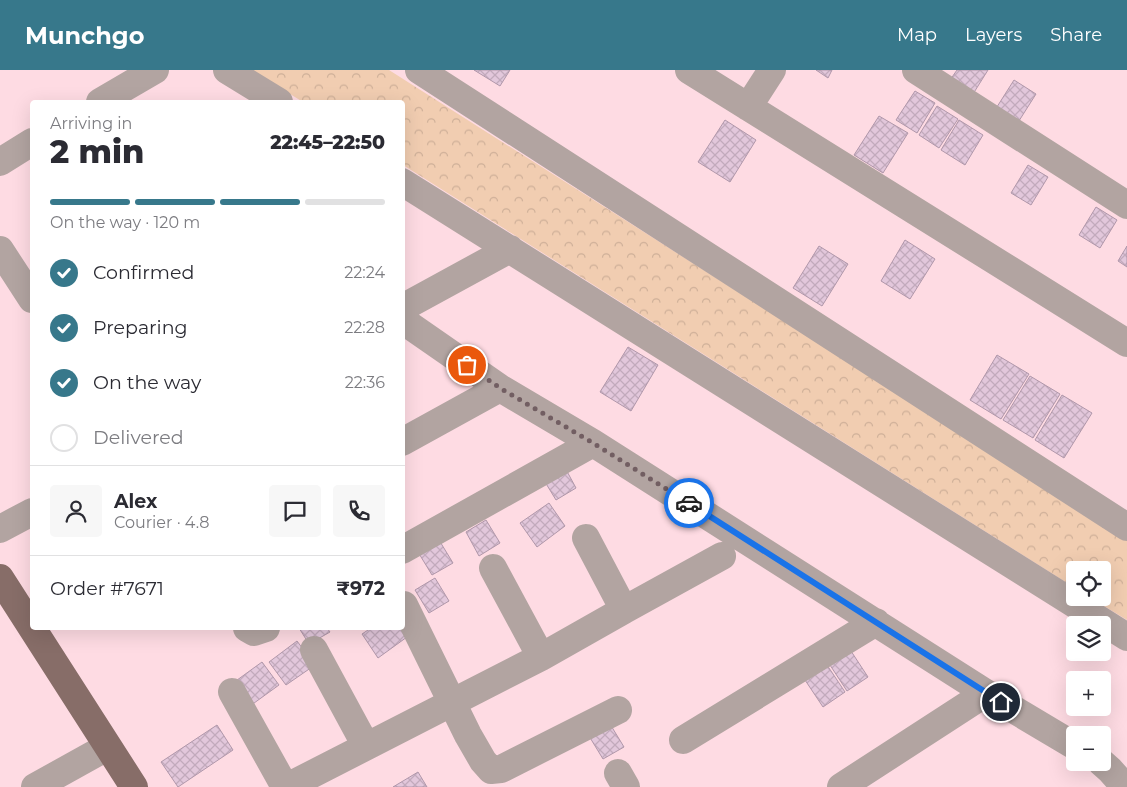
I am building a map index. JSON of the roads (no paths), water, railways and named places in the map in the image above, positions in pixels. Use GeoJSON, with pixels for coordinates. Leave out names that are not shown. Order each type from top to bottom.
{"type":"FeatureCollection","features":[{"type":"Feature","properties":{"kind":"main road"},"geometry":{"type":"LineString","coordinates":[[0,578],[30,625]]}},
{"type":"Feature","properties":{"kind":"main road"},"geometry":{"type":"LineString","coordinates":[[33,630],[134,787]]}},
{"type":"Feature","properties":{"kind":"street"},"geometry":{"type":"LineString","coordinates":[[103,100],[155,70]]}},
{"type":"Feature","properties":{"kind":"street"},"geometry":{"type":"LineString","coordinates":[[227,70],[276,100]]}},
{"type":"Feature","properties":{"kind":"street"},"geometry":{"type":"LineString","coordinates":[[419,70],[1127,527]]}},
{"type":"Feature","properties":{"kind":"street"},"geometry":{"type":"LineString","coordinates":[[689,70],[1127,343]]}},
{"type":"Feature","properties":{"kind":"street"},"geometry":{"type":"LineString","coordinates":[[748,107],[772,70]]}},
{"type":"Feature","properties":{"kind":"street"},"geometry":{"type":"LineString","coordinates":[[916,70],[1127,205]]}},
{"type":"Feature","properties":{"kind":"street"},"geometry":{"type":"LineString","coordinates":[[0,162],[30,143]]}},
{"type":"Feature","properties":{"kind":"street"},"geometry":{"type":"LineString","coordinates":[[405,184],[1127,637]]}},
{"type":"Feature","properties":{"kind":"street"},"geometry":{"type":"LineString","coordinates":[[405,306],[510,249]]}},
{"type":"Feature","properties":{"kind":"street"},"geometry":{"type":"LineString","coordinates":[[16,261],[30,294]]}},
{"type":"Feature","properties":{"kind":"street"},"geometry":{"type":"LineString","coordinates":[[405,322],[500,388],[593,443],[986,693],[1066,741]]}},
{"type":"Feature","properties":{"kind":"street"},"geometry":{"type":"LineString","coordinates":[[405,440],[500,388]]}},
{"type":"Feature","properties":{"kind":"street"},"geometry":{"type":"LineString","coordinates":[[405,548],[593,443]]}},
{"type":"Feature","properties":{"kind":"street"},"geometry":{"type":"LineString","coordinates":[[0,530],[30,513]]}},
{"type":"Feature","properties":{"kind":"street"},"geometry":{"type":"LineString","coordinates":[[586,538],[624,610]]}},
{"type":"Feature","properties":{"kind":"street"},"geometry":{"type":"LineString","coordinates":[[232,692],[286,787],[541,657],[722,556]]}},
{"type":"Feature","properties":{"kind":"street"},"geometry":{"type":"LineString","coordinates":[[493,568],[541,657]]}},
{"type":"Feature","properties":{"kind":"street"},"geometry":{"type":"LineString","coordinates":[[405,606],[468,735],[491,770],[501,768],[618,710]]}},
{"type":"Feature","properties":{"kind":"street"},"geometry":{"type":"LineString","coordinates":[[683,740],[876,622]]}},
{"type":"Feature","properties":{"kind":"street"},"geometry":{"type":"LineString","coordinates":[[314,650],[366,746]]}},
{"type":"Feature","properties":{"kind":"street"},"geometry":{"type":"LineString","coordinates":[[841,787],[986,693]]}},
{"type":"Feature","properties":{"kind":"street"},"geometry":{"type":"LineString","coordinates":[[35,787],[107,747]]}},
{"type":"Feature","properties":{"kind":"street"},"geometry":{"type":"LineString","coordinates":[[1111,771],[1125,787]]}}]}
